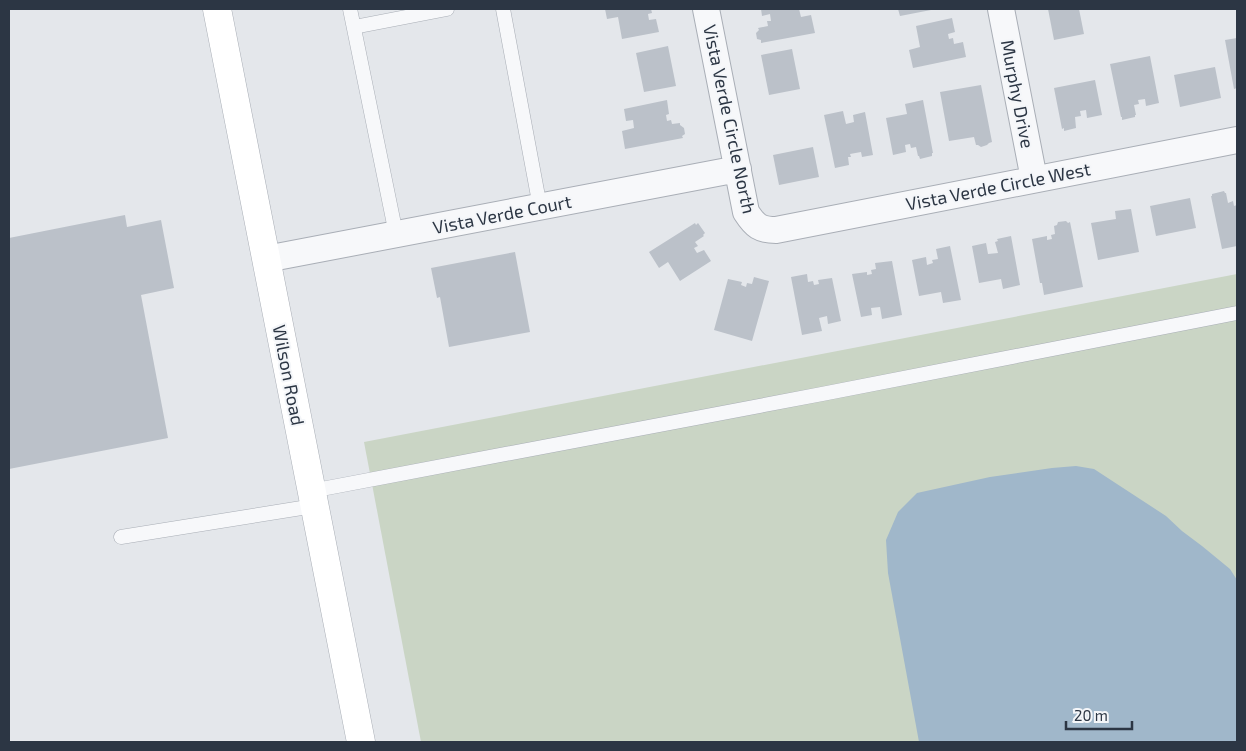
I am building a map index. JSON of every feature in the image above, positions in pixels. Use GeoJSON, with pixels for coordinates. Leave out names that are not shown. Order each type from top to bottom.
{"type":"FeatureCollection","features":[{"type":"Feature","properties":{"kind":"main road","name":"Wilson Road"},"geometry":{"type":"LineString","coordinates":[[217,9],[313,499],[357,742]]}},
{"type":"Feature","properties":{"kind":"street","name":"Vista Verde Circle North"},"geometry":{"type":"LineString","coordinates":[[706,9],[746,212],[752,222],[758,227]]}},
{"type":"Feature","properties":{"kind":"street","name":"Murphy Drive"},"geometry":{"type":"LineString","coordinates":[[1001,9],[1034,179]]}},
{"type":"Feature","properties":{"kind":"street","name":"Vista Verde Circle West"},"geometry":{"type":"LineString","coordinates":[[758,227],[766,230],[776,230],[1237,140]]}},
{"type":"Feature","properties":{"kind":"street","name":"Vista Verde Court"},"geometry":{"type":"LineString","coordinates":[[266,259],[738,169]]}},
{"type":"Feature","properties":{"kind":"lane"},"geometry":{"type":"LineString","coordinates":[[350,9],[396,234]]}},
{"type":"Feature","properties":{"kind":"lane"},"geometry":{"type":"LineString","coordinates":[[354,27],[447,9]]}},
{"type":"Feature","properties":{"kind":"lane"},"geometry":{"type":"LineString","coordinates":[[504,9],[540,207]]}},
{"type":"Feature","properties":{"kind":"lane"},"geometry":{"type":"LineString","coordinates":[[121,537],[851,388],[1237,313]]}},
{"type":"Feature","properties":{"kind":"green space"},"geometry":{"type":"Polygon","coordinates":[[[1237,274],[1237,742],[421,742],[364,442],[1237,274]]]}},
{"type":"Feature","properties":{"kind":"water"},"geometry":{"type":"Polygon","coordinates":[[[1076,466],[1094,469],[1166,516],[1230,569],[1237,580],[1237,742],[919,742],[888,573],[886,540],[898,512],[917,493],[990,477],[1076,466]]]}},
{"type":"Feature","properties":{"kind":"building"},"geometry":{"type":"Polygon","coordinates":[[[605,9],[651,9],[652,13],[648,14],[649,20],[656,19],[659,32],[622,39],[618,17],[607,19],[605,9]]]}},
{"type":"Feature","properties":{"kind":"building"},"geometry":{"type":"Polygon","coordinates":[[[761,9],[799,9],[801,17],[811,15],[815,33],[761,43],[761,40],[757,39],[756,33],[759,30],[758,28],[768,26],[767,21],[771,21],[770,14],[762,16],[761,9]]]}},
{"type":"Feature","properties":{"kind":"building"},"geometry":{"type":"Polygon","coordinates":[[[898,9],[931,9],[931,10],[900,16],[898,9]]]}},
{"type":"Feature","properties":{"kind":"building"},"geometry":{"type":"Polygon","coordinates":[[[1048,9],[1079,9],[1084,34],[1054,40],[1048,9]]]}},
{"type":"Feature","properties":{"kind":"building"},"geometry":{"type":"Polygon","coordinates":[[[952,18],[955,32],[948,34],[949,39],[953,38],[954,44],[963,42],[966,57],[913,68],[909,50],[920,47],[916,26],[952,18]]]}},
{"type":"Feature","properties":{"kind":"building"},"geometry":{"type":"Polygon","coordinates":[[[1237,38],[1237,88],[1234,89],[1225,40],[1237,38]]]}},
{"type":"Feature","properties":{"kind":"building"},"geometry":{"type":"Polygon","coordinates":[[[668,46],[676,86],[644,92],[636,53],[668,46]]]}},
{"type":"Feature","properties":{"kind":"building"},"geometry":{"type":"Polygon","coordinates":[[[792,49],[800,89],[769,95],[761,55],[792,49]]]}},
{"type":"Feature","properties":{"kind":"building"},"geometry":{"type":"Polygon","coordinates":[[[1150,56],[1159,103],[1146,106],[1145,99],[1138,100],[1139,104],[1134,105],[1135,117],[1122,120],[1110,64],[1150,56]]]}},
{"type":"Feature","properties":{"kind":"building"},"geometry":{"type":"Polygon","coordinates":[[[1215,67],[1221,98],[1180,107],[1174,75],[1215,67]]]}},
{"type":"Feature","properties":{"kind":"building"},"geometry":{"type":"Polygon","coordinates":[[[1095,80],[1102,115],[1087,118],[1086,110],[1080,111],[1081,116],[1075,117],[1076,128],[1064,131],[1054,88],[1095,80]]]}},
{"type":"Feature","properties":{"kind":"building"},"geometry":{"type":"Polygon","coordinates":[[[981,85],[992,142],[981,147],[976,145],[974,137],[949,141],[940,92],[981,85]]]}},
{"type":"Feature","properties":{"kind":"building"},"geometry":{"type":"Polygon","coordinates":[[[667,100],[669,114],[666,115],[667,121],[671,120],[672,124],[680,123],[684,128],[685,134],[682,136],[683,138],[625,149],[622,131],[634,128],[633,120],[626,121],[624,109],[667,100]]]}},
{"type":"Feature","properties":{"kind":"building"},"geometry":{"type":"Polygon","coordinates":[[[923,100],[932,156],[920,159],[916,147],[911,148],[910,144],[905,145],[906,152],[893,155],[886,118],[907,114],[905,104],[923,100]]]}},
{"type":"Feature","properties":{"kind":"building"},"geometry":{"type":"Polygon","coordinates":[[[843,111],[846,124],[854,122],[853,115],[865,112],[873,155],[862,157],[861,152],[850,154],[851,157],[848,157],[849,165],[835,168],[824,115],[843,111]]]}},
{"type":"Feature","properties":{"kind":"building"},"geometry":{"type":"Polygon","coordinates":[[[813,147],[819,177],[779,185],[773,155],[813,147]]]}},
{"type":"Feature","properties":{"kind":"building"},"geometry":{"type":"Polygon","coordinates":[[[1224,191],[1228,203],[1233,201],[1234,206],[1237,205],[1237,246],[1222,249],[1211,196],[1212,194],[1224,191]]]}},
{"type":"Feature","properties":{"kind":"building"},"geometry":{"type":"Polygon","coordinates":[[[1190,198],[1196,228],[1156,236],[1150,206],[1190,198]]]}},
{"type":"Feature","properties":{"kind":"building"},"geometry":{"type":"Polygon","coordinates":[[[1131,209],[1139,252],[1098,260],[1091,223],[1116,219],[1115,211],[1131,209]]]}},
{"type":"Feature","properties":{"kind":"building"},"geometry":{"type":"Polygon","coordinates":[[[125,215],[127,227],[161,220],[174,288],[141,295],[168,438],[9,469],[9,238],[125,215]]]}},
{"type":"Feature","properties":{"kind":"building"},"geometry":{"type":"Polygon","coordinates":[[[1058,222],[1070,222],[1083,287],[1044,295],[1032,239],[1047,236],[1047,240],[1052,239],[1051,235],[1055,234],[1054,226],[1058,222]]]}},
{"type":"Feature","properties":{"kind":"building"},"geometry":{"type":"Polygon","coordinates":[[[695,223],[696,225],[698,223],[705,233],[704,236],[695,242],[698,246],[694,248],[697,253],[704,250],[711,261],[680,281],[668,262],[659,268],[649,252],[695,223]]]}},
{"type":"Feature","properties":{"kind":"building"},"geometry":{"type":"Polygon","coordinates":[[[1011,236],[1020,285],[1003,289],[1001,279],[979,283],[972,246],[986,243],[988,254],[998,253],[995,242],[998,241],[997,239],[1011,236]]]}},
{"type":"Feature","properties":{"kind":"building"},"geometry":{"type":"Polygon","coordinates":[[[950,246],[961,300],[943,303],[941,292],[919,296],[912,260],[926,257],[927,265],[933,263],[932,260],[938,259],[936,249],[950,246]]]}},
{"type":"Feature","properties":{"kind":"building"},"geometry":{"type":"Polygon","coordinates":[[[515,252],[530,332],[449,347],[440,297],[437,298],[431,268],[515,252]]]}},
{"type":"Feature","properties":{"kind":"building"},"geometry":{"type":"Polygon","coordinates":[[[892,261],[902,315],[882,319],[880,307],[871,308],[872,315],[861,317],[852,274],[867,272],[867,275],[872,274],[871,270],[876,269],[875,263],[892,261]]]}},
{"type":"Feature","properties":{"kind":"building"},"geometry":{"type":"Polygon","coordinates":[[[807,274],[808,282],[813,281],[814,285],[819,284],[818,280],[832,278],[841,321],[828,324],[827,316],[819,318],[822,331],[802,335],[791,277],[807,274]]]}},
{"type":"Feature","properties":{"kind":"building"},"geometry":{"type":"Polygon","coordinates":[[[754,277],[769,281],[752,341],[714,330],[728,279],[742,282],[741,285],[746,287],[747,283],[752,284],[754,277]]]}}]}
